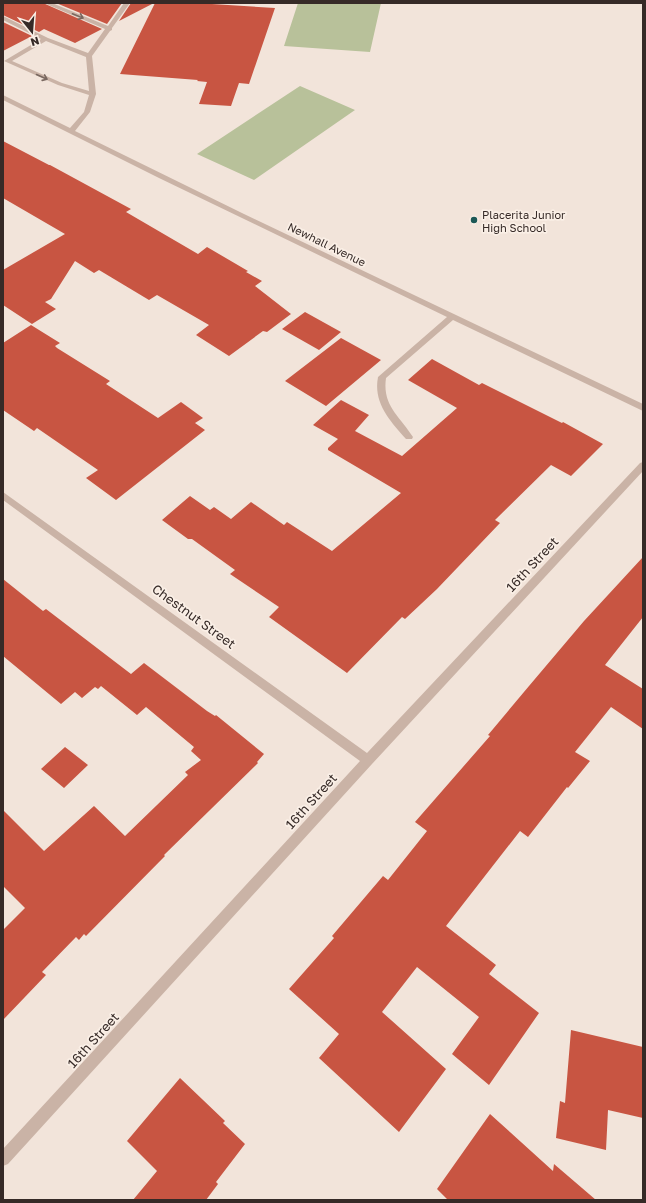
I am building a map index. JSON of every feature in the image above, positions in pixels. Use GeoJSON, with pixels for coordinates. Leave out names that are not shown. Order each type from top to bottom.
{"type":"FeatureCollection","features":[{"type":"Feature","properties":{"kind":"street"},"geometry":{"type":"LineString","coordinates":[[47,3],[110,29]]}},
{"type":"Feature","properties":{"kind":"street"},"geometry":{"type":"LineString","coordinates":[[71,132],[87,112],[93,94],[89,56],[110,29],[127,3]]}},
{"type":"Feature","properties":{"kind":"street"},"geometry":{"type":"LineString","coordinates":[[3,18],[46,39],[89,56]]}},
{"type":"Feature","properties":{"kind":"street"},"geometry":{"type":"LineString","coordinates":[[46,39],[7,61],[60,84],[93,94]]}},
{"type":"Feature","properties":{"kind":"street","name":"Newhall Avenue"},"geometry":{"type":"LineString","coordinates":[[3,97],[71,132],[643,408]]}},
{"type":"Feature","properties":{"kind":"street"},"geometry":{"type":"LineString","coordinates":[[409,437],[387,412],[380,385],[382,377],[452,317]]}},
{"type":"Feature","properties":{"kind":"street","name":"16th Street"},"geometry":{"type":"LineString","coordinates":[[3,1159],[368,760],[643,464]]}},
{"type":"Feature","properties":{"kind":"street","name":"Chestnut Street"},"geometry":{"type":"LineString","coordinates":[[3,495],[368,760]]}},
{"type":"Feature","properties":{"kind":"green space"},"geometry":{"type":"Polygon","coordinates":[[[298,3],[381,3],[370,52],[284,46],[298,3]]]}},
{"type":"Feature","properties":{"kind":"green space"},"geometry":{"type":"Polygon","coordinates":[[[300,86],[355,110],[254,180],[197,154],[300,86]]]}},
{"type":"Feature","properties":{"kind":"building"},"geometry":{"type":"Polygon","coordinates":[[[3,3],[43,3],[102,29],[75,43],[44,29],[39,32],[3,15],[3,3]]]}},
{"type":"Feature","properties":{"kind":"building"},"geometry":{"type":"Polygon","coordinates":[[[56,3],[122,3],[107,24],[56,3]]]}},
{"type":"Feature","properties":{"kind":"building"},"geometry":{"type":"Polygon","coordinates":[[[131,3],[154,3],[119,21],[131,3]]]}},
{"type":"Feature","properties":{"kind":"building"},"geometry":{"type":"Polygon","coordinates":[[[155,3],[196,3],[275,8],[249,84],[239,83],[231,106],[199,104],[207,82],[120,74],[155,3]]]}},
{"type":"Feature","properties":{"kind":"building"},"geometry":{"type":"Polygon","coordinates":[[[3,22],[32,36],[3,51],[3,22]]]}},
{"type":"Feature","properties":{"kind":"building"},"geometry":{"type":"Polygon","coordinates":[[[3,141],[131,209],[126,212],[198,254],[207,247],[248,271],[246,272],[262,281],[255,286],[291,314],[267,332],[263,331],[229,356],[196,335],[209,325],[157,295],[149,300],[99,270],[94,273],[75,261],[51,299],[45,302],[56,309],[32,324],[3,305],[3,270],[65,234],[3,198],[3,141]]]}},
{"type":"Feature","properties":{"kind":"building"},"geometry":{"type":"Polygon","coordinates":[[[305,312],[341,332],[319,350],[282,329],[305,312]]]}},
{"type":"Feature","properties":{"kind":"building"},"geometry":{"type":"Polygon","coordinates":[[[31,325],[60,343],[55,346],[57,348],[110,381],[106,384],[158,418],[181,402],[203,418],[195,423],[205,430],[116,500],[86,478],[98,470],[37,428],[34,431],[3,410],[3,343],[31,325]]]}},
{"type":"Feature","properties":{"kind":"building"},"geometry":{"type":"Polygon","coordinates":[[[341,338],[381,360],[326,406],[285,381],[341,338]]]}},
{"type":"Feature","properties":{"kind":"building"},"geometry":{"type":"Polygon","coordinates":[[[432,359],[479,385],[482,383],[562,423],[563,422],[603,444],[571,476],[551,465],[495,520],[500,523],[437,589],[405,619],[402,617],[347,673],[269,617],[279,607],[230,574],[235,570],[192,539],[188,539],[162,520],[190,496],[210,510],[214,507],[231,519],[251,502],[284,525],[287,522],[332,551],[401,493],[328,450],[328,448],[338,439],[313,425],[341,400],[369,415],[355,431],[402,456],[457,408],[408,380],[432,359]]]}},
{"type":"Feature","properties":{"kind":"building"},"geometry":{"type":"Polygon","coordinates":[[[643,557],[643,617],[605,665],[643,689],[643,729],[611,707],[575,752],[590,761],[568,788],[567,787],[528,837],[520,831],[446,926],[496,965],[489,974],[539,1013],[489,1085],[452,1054],[479,1017],[417,967],[382,1012],[446,1069],[399,1132],[319,1058],[339,1034],[289,989],[334,938],[332,936],[383,876],[388,880],[427,831],[415,822],[490,736],[488,735],[584,621],[643,557]]]}},
{"type":"Feature","properties":{"kind":"building"},"geometry":{"type":"Polygon","coordinates":[[[3,579],[43,611],[46,609],[131,674],[144,663],[207,711],[215,716],[216,715],[264,754],[257,762],[258,763],[164,855],[165,856],[86,936],[84,934],[79,940],[76,937],[42,972],[46,975],[3,1020],[3,930],[25,908],[3,886],[3,810],[44,851],[94,806],[125,836],[188,775],[185,772],[201,760],[191,751],[194,747],[146,707],[137,715],[101,686],[98,689],[95,687],[82,698],[75,692],[61,704],[3,656],[3,579]]]}},
{"type":"Feature","properties":{"kind":"building"},"geometry":{"type":"Polygon","coordinates":[[[65,747],[88,765],[64,788],[41,769],[65,747]]]}},
{"type":"Feature","properties":{"kind":"building"},"geometry":{"type":"Polygon","coordinates":[[[571,1030],[643,1047],[643,1118],[608,1110],[606,1150],[556,1138],[560,1101],[565,1103],[571,1030]]]}},
{"type":"Feature","properties":{"kind":"building"},"geometry":{"type":"Polygon","coordinates":[[[180,1078],[225,1121],[223,1123],[245,1144],[216,1182],[218,1184],[206,1200],[133,1200],[157,1171],[127,1141],[180,1078]]]}},
{"type":"Feature","properties":{"kind":"building"},"geometry":{"type":"Polygon","coordinates":[[[490,1114],[553,1171],[554,1164],[596,1200],[448,1200],[437,1189],[490,1114]]]}},
{"type":"Feature","properties":{"kind":"place","name":"Placerita Junior High School"},"geometry":{"type":"Point","coordinates":[474,220]}}]}
